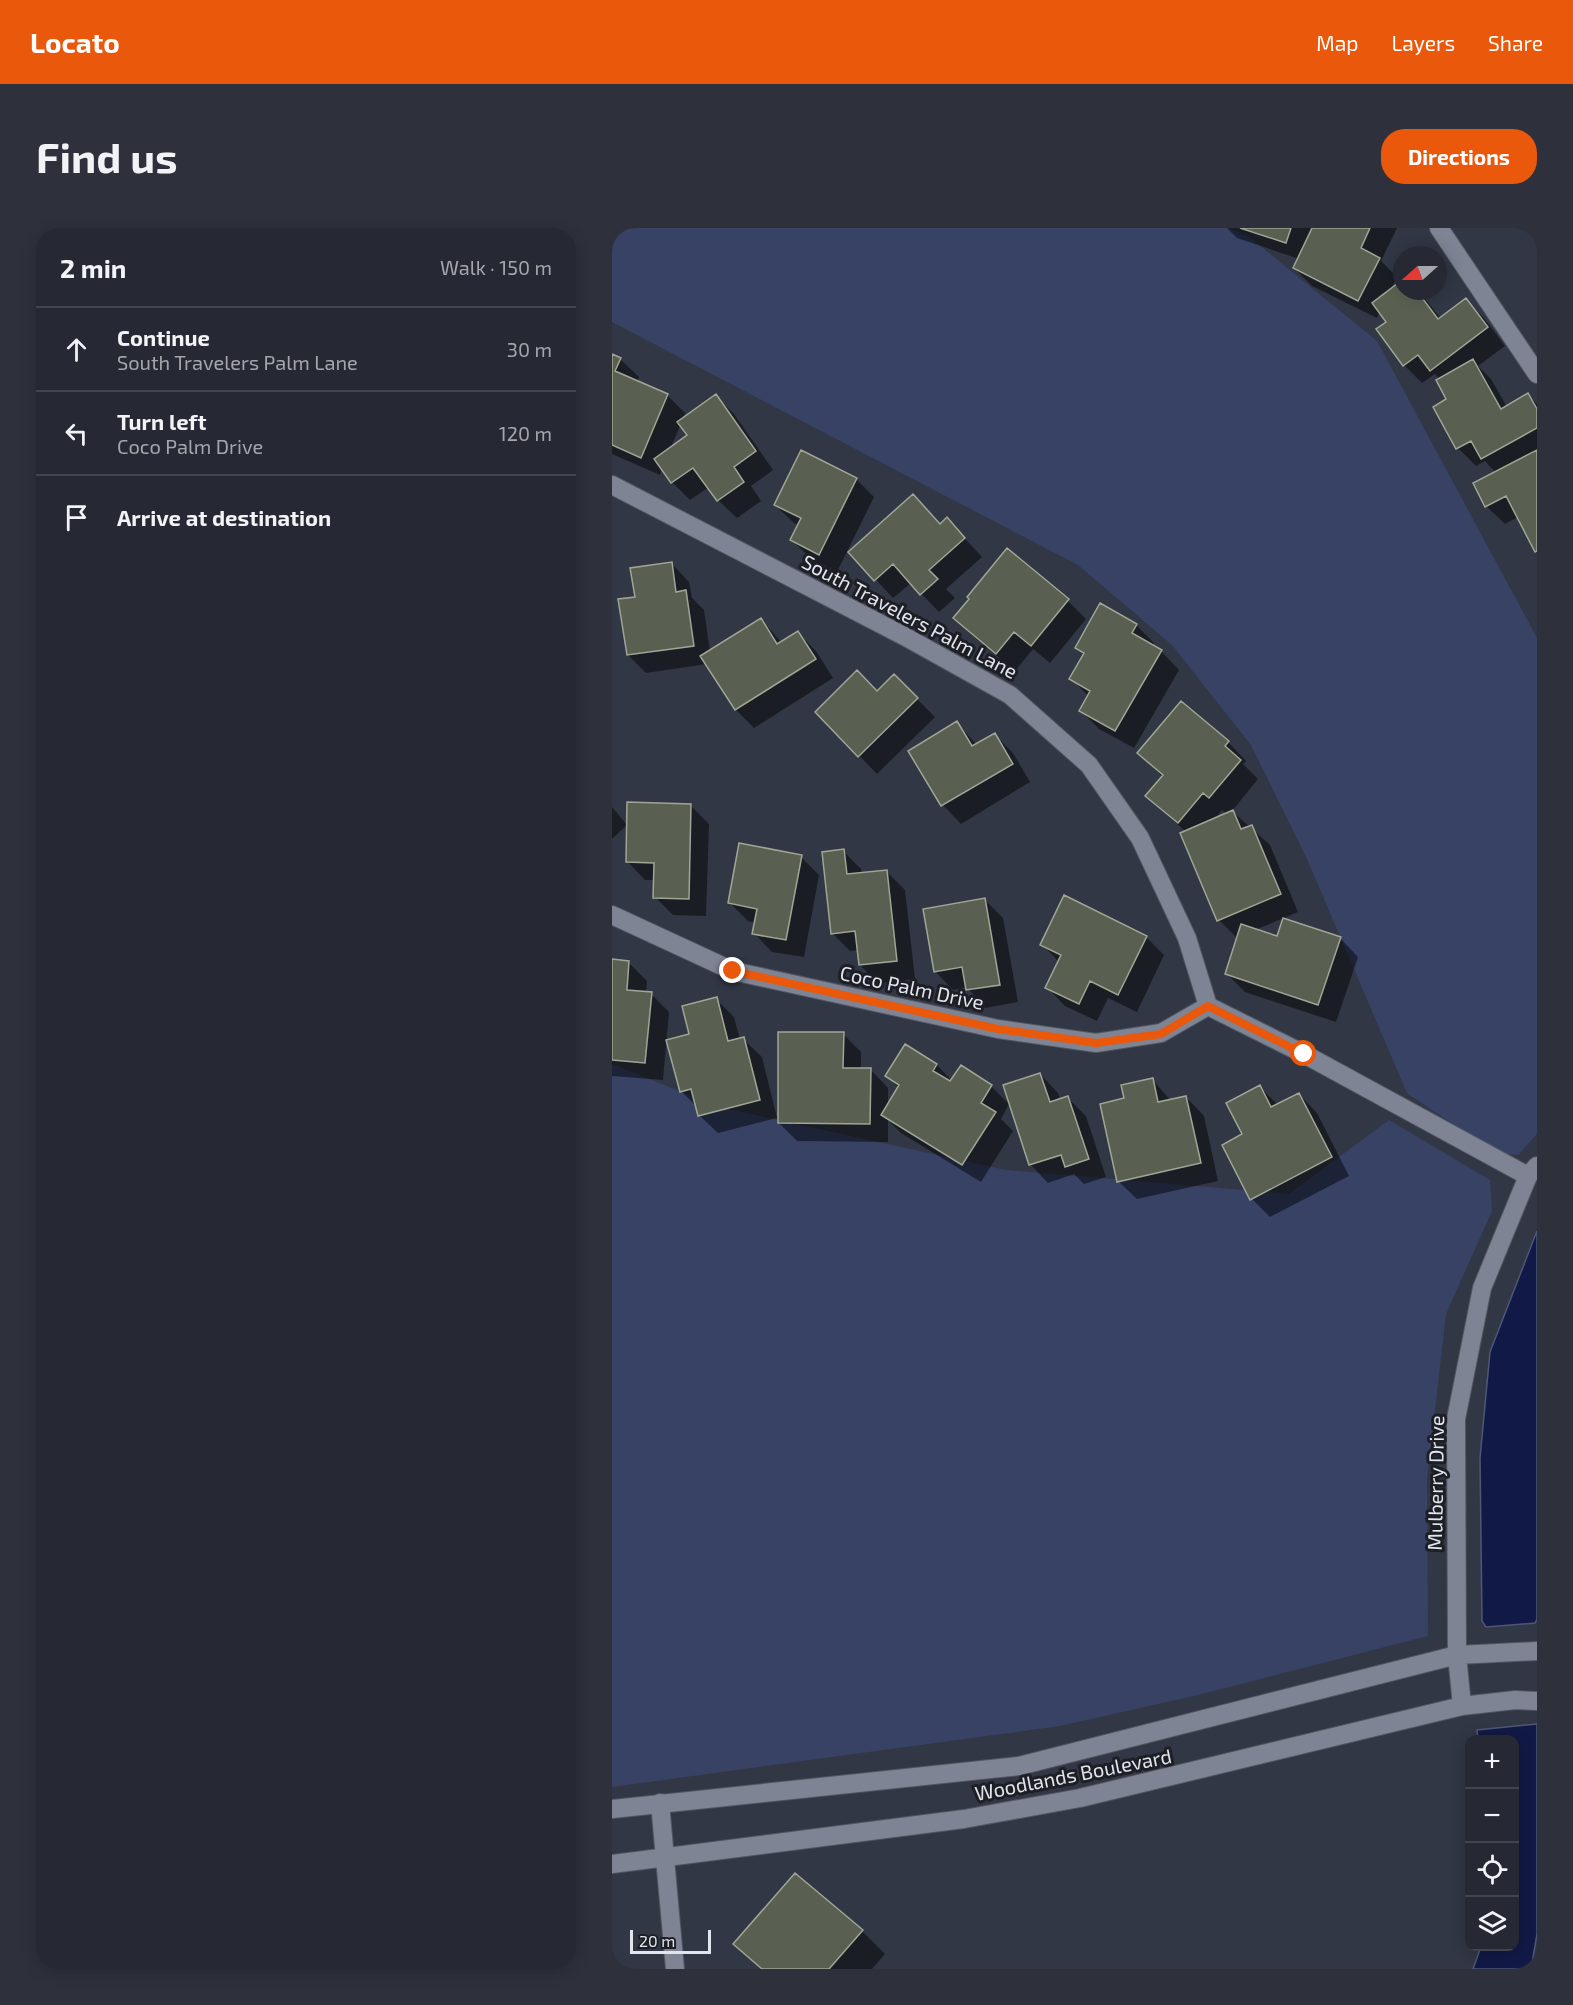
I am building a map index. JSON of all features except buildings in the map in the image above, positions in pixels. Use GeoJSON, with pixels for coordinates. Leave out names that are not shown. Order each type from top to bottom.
{"type":"FeatureCollection","features":[{"type":"Feature","properties":{"kind":"street"},"geometry":{"type":"LineString","coordinates":[[1439,228],[1537,374]]}},
{"type":"Feature","properties":{"kind":"street","name":"South Travelers Palm Lane"},"geometry":{"type":"LineString","coordinates":[[612,485],[904,636],[1010,695],[1089,765],[1140,838],[1188,938],[1208,1006]]}},
{"type":"Feature","properties":{"kind":"street","name":"Coco Palm Drive"},"geometry":{"type":"LineString","coordinates":[[612,915],[733,971],[998,1029],[1096,1043],[1161,1034],[1208,1006]]}},
{"type":"Feature","properties":{"kind":"street"},"geometry":{"type":"LineString","coordinates":[[1208,1006],[1533,1171]]}},
{"type":"Feature","properties":{"kind":"street","name":"Mulberry Drive"},"geometry":{"type":"LineString","coordinates":[[1462,1706],[1457,1655],[1456,1419],[1482,1288],[1533,1171]]}},
{"type":"Feature","properties":{"kind":"street","name":"Woodlands Boulevard"},"geometry":{"type":"LineString","coordinates":[[612,1809],[1019,1766],[1457,1655],[1537,1651]]}},
{"type":"Feature","properties":{"kind":"street","name":"Woodlands Boulevard"},"geometry":{"type":"LineString","coordinates":[[612,1864],[964,1819],[1104,1794],[1462,1706],[1515,1700],[1537,1701]]}},
{"type":"Feature","properties":{"kind":"street"},"geometry":{"type":"LineString","coordinates":[[660,1803],[667,1858],[675,1969]]}},
{"type":"Feature","properties":{"kind":"shaded area"},"geometry":{"type":"Polygon","coordinates":[[[612,228],[1228,228],[1248,236],[1377,341],[1537,638],[1537,1134],[1518,1155],[1496,1153],[1407,1093],[1307,859],[1251,745],[1172,645],[1078,565],[612,322],[612,228]]]}},
{"type":"Feature","properties":{"kind":"shaded area"},"geometry":{"type":"Polygon","coordinates":[[[612,1064],[719,1107],[1006,1170],[1289,1194],[1389,1120],[1490,1180],[1492,1211],[1446,1314],[1427,1480],[1428,1636],[1198,1695],[1060,1726],[612,1787],[612,1064]]]}},
{"type":"Feature","properties":{"kind":"shaded area"},"geometry":{"type":"Polygon","coordinates":[[[1537,1231],[1537,1619],[1535,1623],[1486,1627],[1482,1621],[1480,1458],[1490,1352],[1537,1231]]]}},
{"type":"Feature","properties":{"kind":"shaded area"},"geometry":{"type":"Polygon","coordinates":[[[1537,1724],[1537,1934],[1531,1969],[1473,1969],[1480,1951],[1519,1951],[1519,1735],[1478,1735],[1477,1730],[1537,1724]]]}},
{"type":"Feature","properties":{"kind":"route"},"geometry":{"type":"LineString","coordinates":[[733,971],[998,1029],[1096,1043],[1161,1034],[1208,1006],[1304,1054]]}}]}
